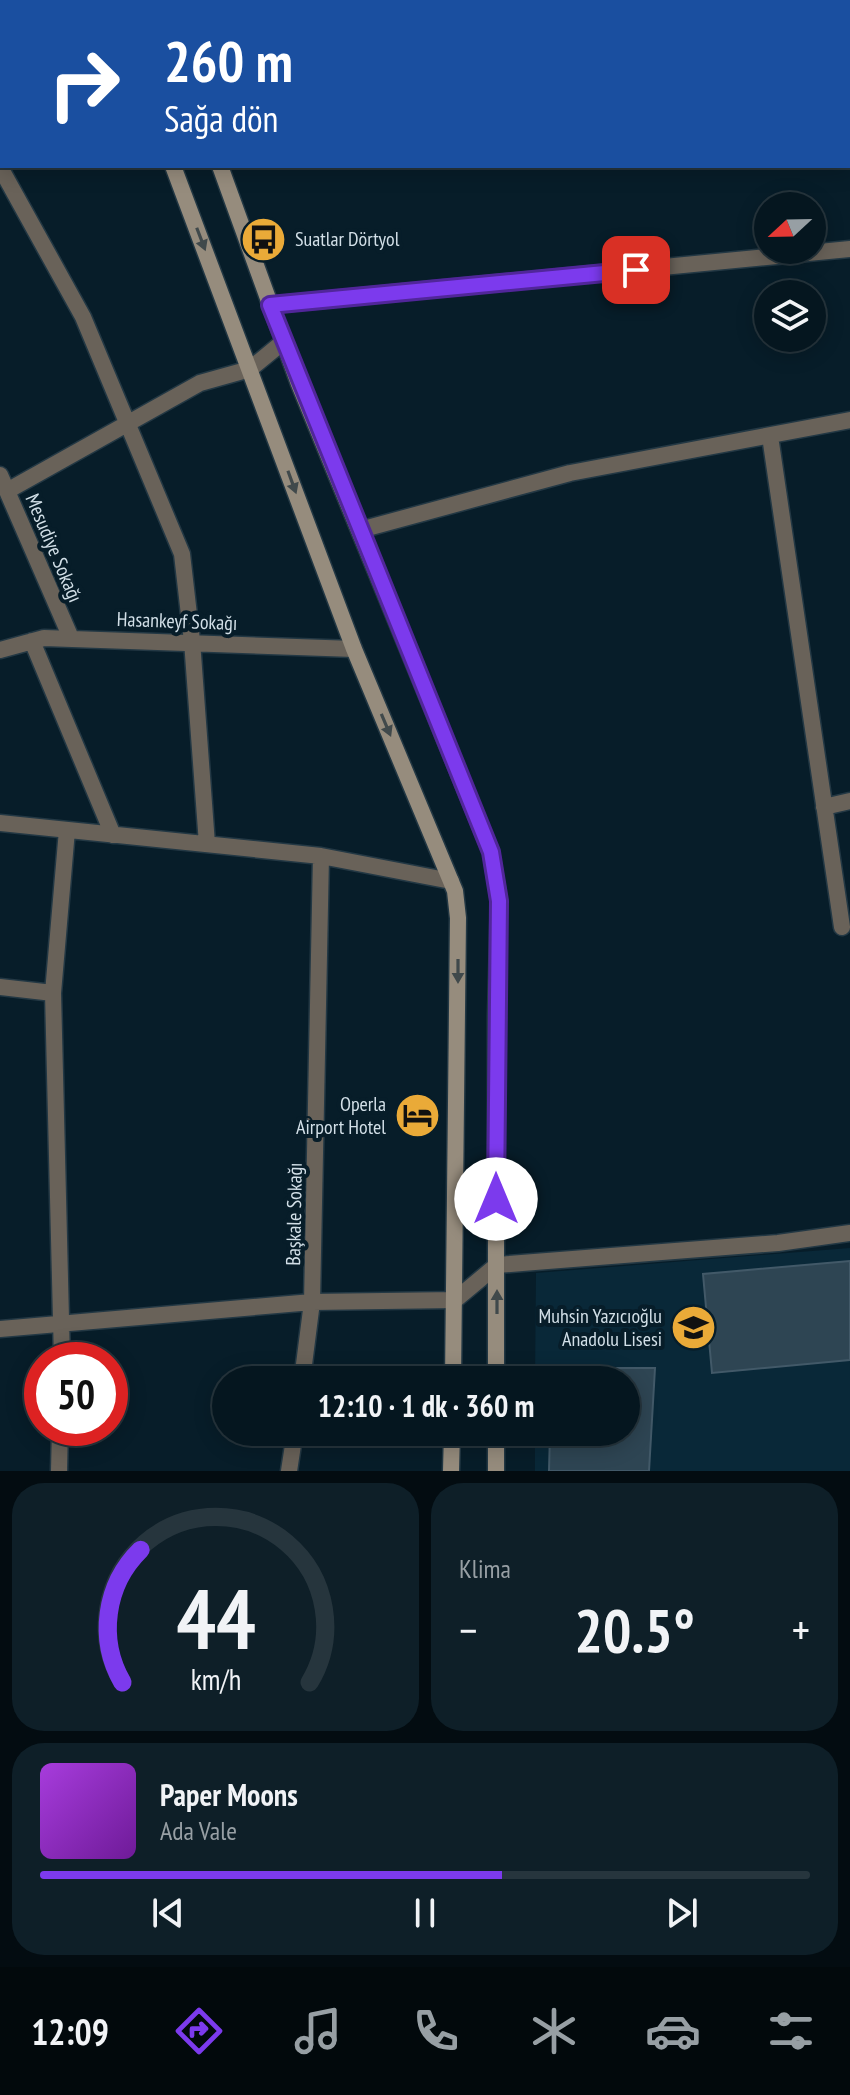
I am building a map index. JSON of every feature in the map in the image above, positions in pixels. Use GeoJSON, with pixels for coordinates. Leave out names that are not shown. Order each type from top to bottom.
{"type":"FeatureCollection","features":[{"type":"Feature","properties":{"kind":"main road"},"geometry":{"type":"LineString","coordinates":[[174,168],[354,649],[451,881],[458,918],[453,1366]]}},
{"type":"Feature","properties":{"kind":"main road"},"geometry":{"type":"LineString","coordinates":[[221,168],[283,342],[491,852],[499,901],[496,1366]]}},
{"type":"Feature","properties":{"kind":"main road"},"geometry":{"type":"LineString","coordinates":[[451,1471],[452,1446]]}},
{"type":"Feature","properties":{"kind":"main road"},"geometry":{"type":"LineString","coordinates":[[496,1446],[496,1471]]}},
{"type":"Feature","properties":{"kind":"street"},"geometry":{"type":"LineString","coordinates":[[1,168],[83,317],[182,554],[192,641],[207,844]]}},
{"type":"Feature","properties":{"kind":"street"},"geometry":{"type":"LineString","coordinates":[[270,305],[850,249]]}},
{"type":"Feature","properties":{"kind":"street"},"geometry":{"type":"LineString","coordinates":[[7,491],[200,383],[250,369],[283,342]]}},
{"type":"Feature","properties":{"kind":"street"},"geometry":{"type":"LineString","coordinates":[[360,530],[570,473],[850,420]]}},
{"type":"Feature","properties":{"kind":"street"},"geometry":{"type":"LineString","coordinates":[[770,436],[842,927]]}},
{"type":"Feature","properties":{"kind":"street","name":"Mesudiye Sokağı"},"geometry":{"type":"LineString","coordinates":[[0,475],[71,638]]}},
{"type":"Feature","properties":{"kind":"street","name":"Hasankeyf Sokağı"},"geometry":{"type":"LineString","coordinates":[[0,650],[32,641],[71,638],[354,649]]}},
{"type":"Feature","properties":{"kind":"street"},"geometry":{"type":"LineString","coordinates":[[32,641],[113,835]]}},
{"type":"Feature","properties":{"kind":"street"},"geometry":{"type":"LineString","coordinates":[[824,807],[850,801]]}},
{"type":"Feature","properties":{"kind":"street"},"geometry":{"type":"LineString","coordinates":[[0,823],[321,856],[451,881]]}},
{"type":"Feature","properties":{"kind":"street"},"geometry":{"type":"LineString","coordinates":[[62,1342],[53,993],[67,830]]}},
{"type":"Feature","properties":{"kind":"street","name":"Başkale Sokağı"},"geometry":{"type":"LineString","coordinates":[[304,1366],[312,1302],[321,856]]}},
{"type":"Feature","properties":{"kind":"street"},"geometry":{"type":"LineString","coordinates":[[0,987],[53,993]]}},
{"type":"Feature","properties":{"kind":"street"},"geometry":{"type":"LineString","coordinates":[[0,1329],[312,1302],[455,1300],[497,1265],[763,1244],[850,1233]]}},
{"type":"Feature","properties":{"kind":"street"},"geometry":{"type":"LineString","coordinates":[[59,1471],[60,1446]]}},
{"type":"Feature","properties":{"kind":"street"},"geometry":{"type":"LineString","coordinates":[[289,1471],[293,1446]]}},
{"type":"Feature","properties":{"kind":"shaded area","name":"Muhsin Yazıcıoğlu Anadolu Lisesi"},"geometry":{"type":"Polygon","coordinates":[[[850,1248],[850,1471],[535,1471],[535,1446],[640,1446],[640,1366],[535,1366],[536,1273],[850,1248]]]}},
{"type":"Feature","properties":{"kind":"building"},"geometry":{"type":"Polygon","coordinates":[[[850,1261],[850,1360],[712,1373],[703,1274],[850,1261]]]}},
{"type":"Feature","properties":{"kind":"building"},"geometry":{"type":"Polygon","coordinates":[[[640,1368],[655,1368],[649,1471],[549,1471],[550,1446],[640,1446],[640,1368]]]}},
{"type":"Feature","properties":{"kind":"place","name":"Suatlar Dörtyol"},"geometry":{"type":"Point","coordinates":[264,239]}},
{"type":"Feature","properties":{"kind":"place","name":"Operla Airport Hotel"},"geometry":{"type":"Point","coordinates":[417,1115]}},
{"type":"Feature","properties":{"kind":"place","name":"Muhsin Yazıcıoğlu Anadolu Lisesi"},"geometry":{"type":"Point","coordinates":[693,1327]}},
{"type":"Feature","properties":{"kind":"route"},"geometry":{"type":"LineString","coordinates":[[496,1199],[499,901],[491,852],[299,384],[270,305],[636,270]]}}]}
